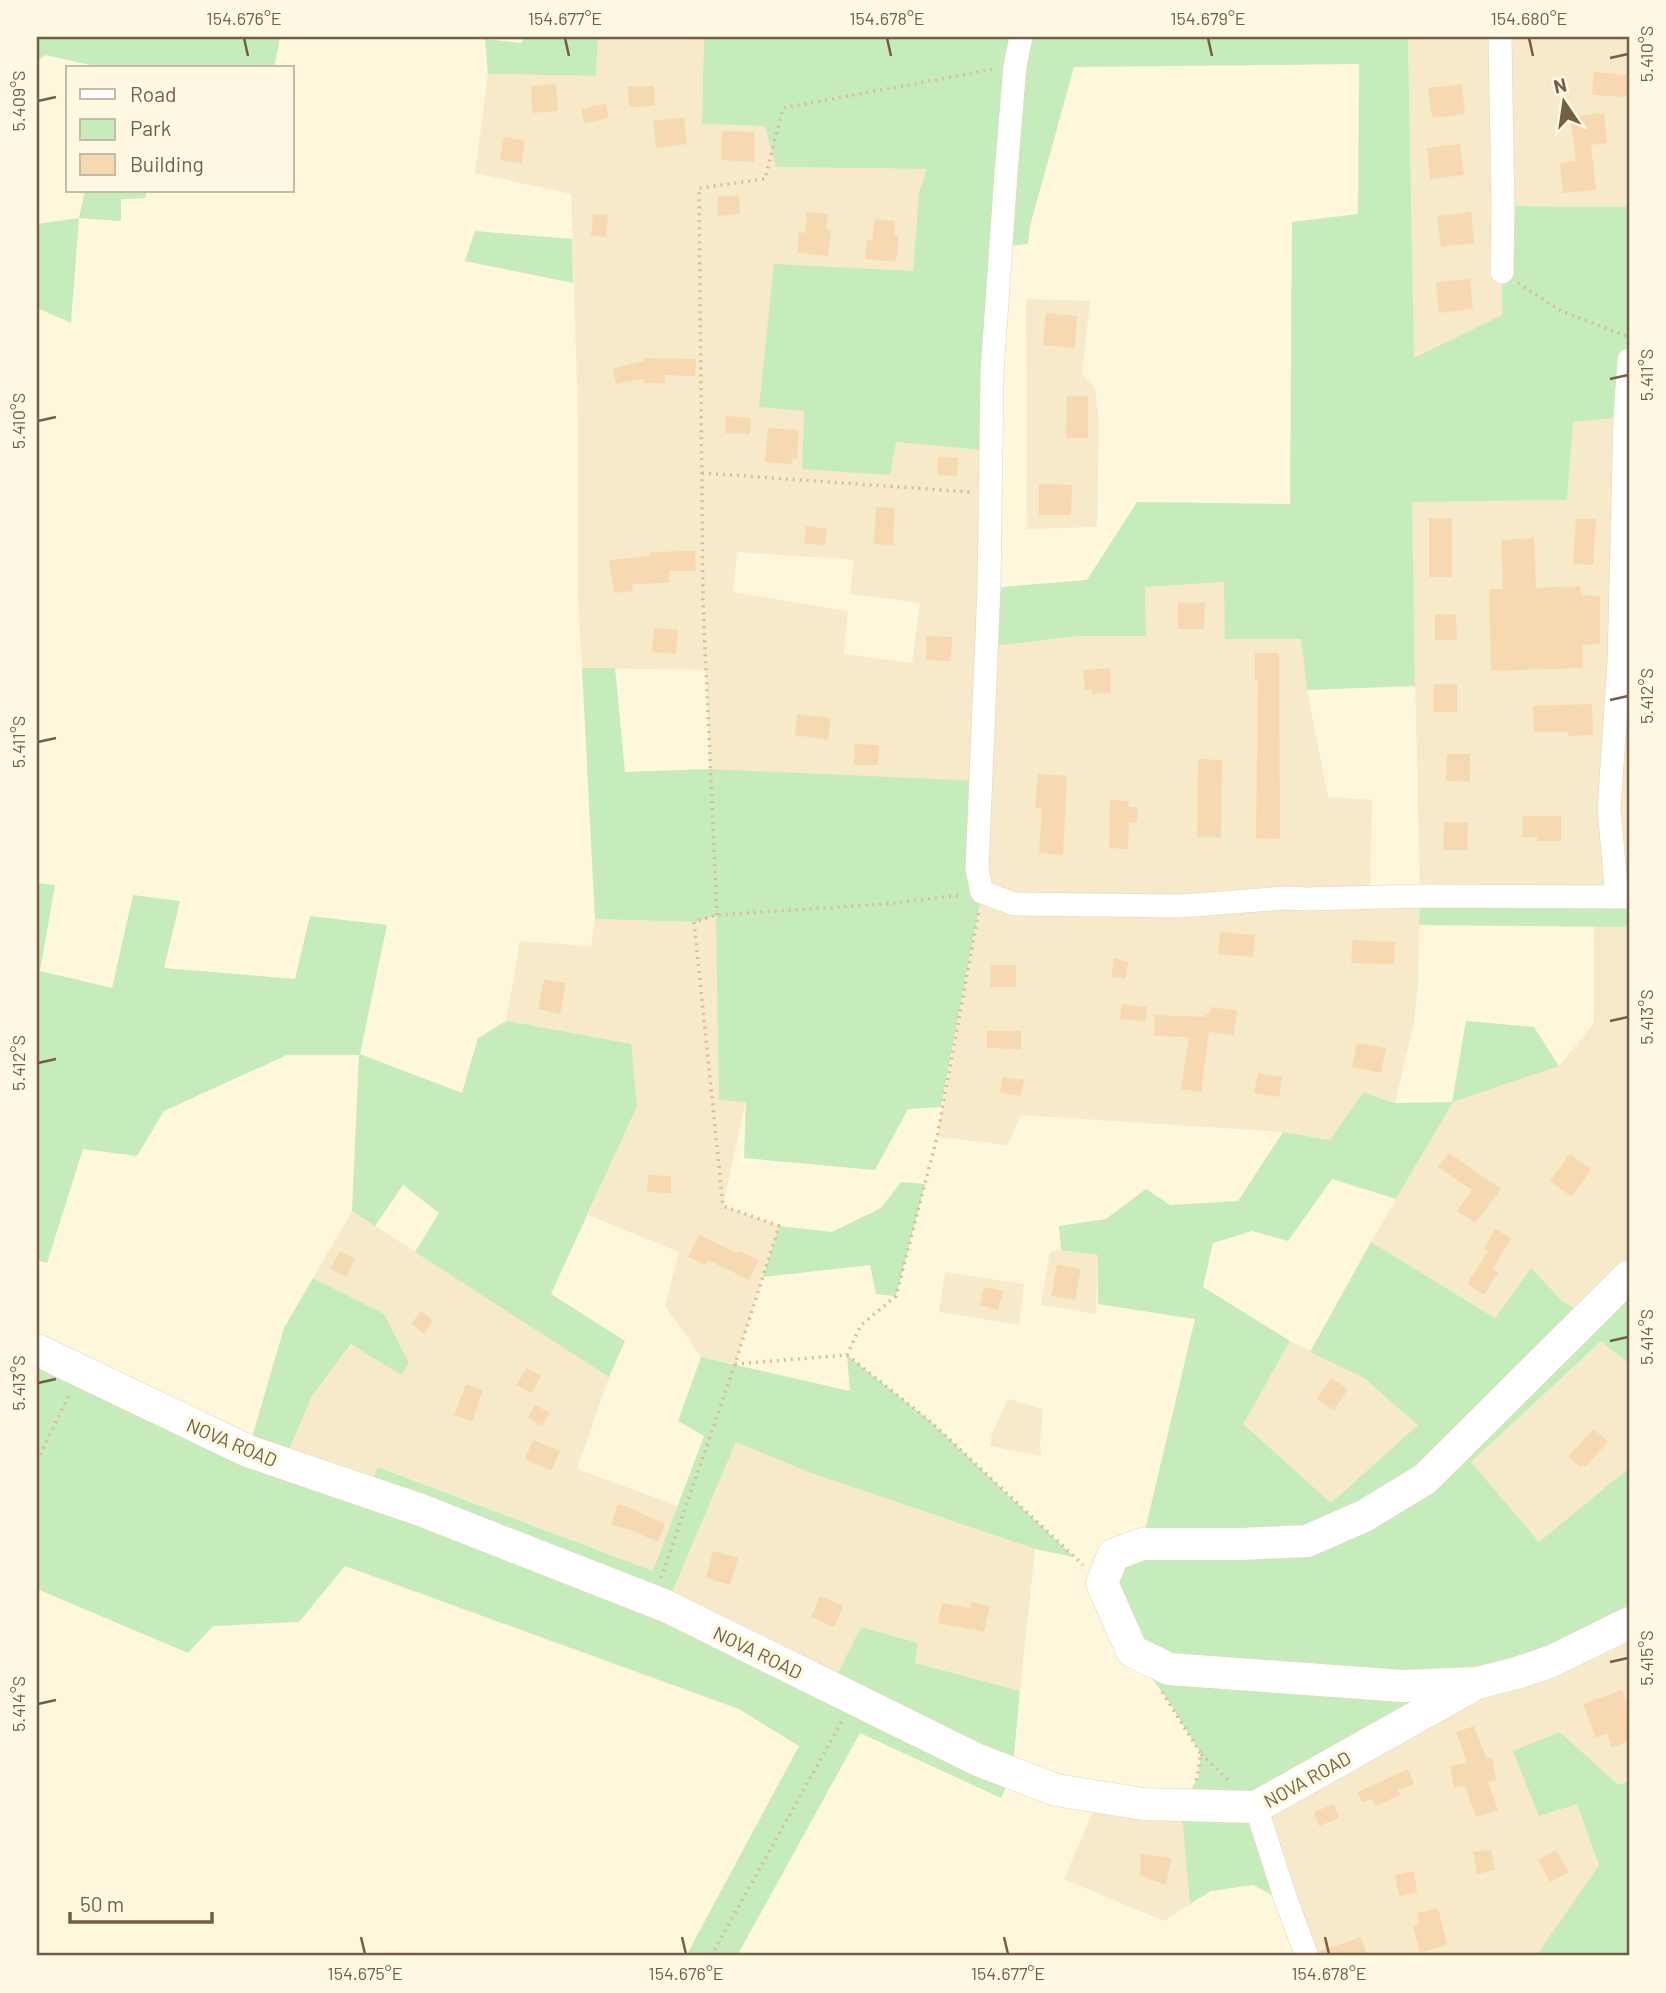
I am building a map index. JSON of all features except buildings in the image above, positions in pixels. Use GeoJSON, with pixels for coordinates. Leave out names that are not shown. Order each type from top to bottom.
{"type":"FeatureCollection","features":[{"type":"Feature","properties":{"kind":"street"},"geometry":{"type":"LineString","coordinates":[[1021,37],[1015,66],[992,373],[989,588],[976,869],[982,892],[1014,904],[1181,906],[1285,898],[1420,895],[1623,897],[1609,809],[1619,663],[1625,417],[1629,360]]}},
{"type":"Feature","properties":{"kind":"street"},"geometry":{"type":"LineString","coordinates":[[1500,37],[1502,272]]}},
{"type":"Feature","properties":{"kind":"street"},"geometry":{"type":"LineString","coordinates":[[1629,1276],[1425,1479],[1364,1516],[1307,1541],[1142,1544],[1113,1555],[1102,1583],[1132,1651],[1169,1669],[1403,1686],[1476,1683],[1552,1661],[1629,1623]]}},
{"type":"Feature","properties":{"kind":"street","name":"NOVA ROAD"},"geometry":{"type":"LineString","coordinates":[[37,1350],[80,1373],[248,1451],[418,1509],[653,1601],[978,1760],[1056,1790],[1143,1804],[1256,1807],[1420,1717],[1476,1683]]}},
{"type":"Feature","properties":{"kind":"street"},"geometry":{"type":"LineString","coordinates":[[1256,1807],[1307,1956]]}},
{"type":"Feature","properties":{"kind":"path"},"geometry":{"type":"LineString","coordinates":[[717,915],[703,602],[699,188],[765,179],[783,108],[1015,66]]}},
{"type":"Feature","properties":{"kind":"path"},"geometry":{"type":"LineString","coordinates":[[1502,272],[1561,311],[1629,337]]}},
{"type":"Feature","properties":{"kind":"path"},"geometry":{"type":"LineString","coordinates":[[702,473],[989,493]]}},
{"type":"Feature","properties":{"kind":"path"},"geometry":{"type":"LineString","coordinates":[[653,1601],[735,1364],[779,1226],[723,1206],[695,922],[717,915],[884,904],[982,892],[937,1137],[896,1296],[861,1325],[847,1355]]}},
{"type":"Feature","properties":{"kind":"path"},"geometry":{"type":"LineString","coordinates":[[735,1364],[847,1355],[931,1422],[1102,1583]]}},
{"type":"Feature","properties":{"kind":"path"},"geometry":{"type":"LineString","coordinates":[[37,1461],[80,1373]]}},
{"type":"Feature","properties":{"kind":"path"},"geometry":{"type":"LineString","coordinates":[[1161,1692],[1201,1754],[1198,1778],[1181,1805]]}},
{"type":"Feature","properties":{"kind":"path"},"geometry":{"type":"LineString","coordinates":[[711,1956],[854,1699]]}},
{"type":"Feature","properties":{"kind":"shaded area"},"geometry":{"type":"Polygon","coordinates":[[[598,37],[704,37],[702,124],[765,126],[777,167],[927,169],[919,192],[913,271],[804,411],[802,469],[896,442],[991,451],[989,588],[1077,636],[1146,636],[1145,587],[1225,582],[1225,639],[1301,638],[1307,690],[1328,797],[1372,800],[1370,898],[1420,895],[1411,502],[1567,500],[1573,422],[1625,417],[1629,897],[1420,896],[1418,986],[1414,1023],[1395,1103],[1363,1094],[1330,1140],[1283,1132],[1021,1115],[1008,1145],[937,1137],[982,892],[980,782],[710,769],[706,670],[582,668],[578,600],[578,416],[571,194],[475,173],[488,74],[596,76],[598,37]],[[737,552],[733,592],[848,611],[844,654],[912,663],[920,603],[850,594],[854,560],[737,552]]]}},
{"type":"Feature","properties":{"kind":"shaded area"},"geometry":{"type":"Polygon","coordinates":[[[1408,37],[1629,37],[1629,207],[1503,206],[1502,315],[1414,358],[1408,37]]]}},
{"type":"Feature","properties":{"kind":"shaded area"},"geometry":{"type":"Polygon","coordinates":[[[1026,299],[1090,301],[1082,374],[1095,387],[1099,420],[1097,527],[1027,529],[1026,299]]]}},
{"type":"Feature","properties":{"kind":"shaded area"},"geometry":{"type":"Polygon","coordinates":[[[717,915],[719,1100],[746,1101],[723,1206],[779,1226],[735,1364],[701,1357],[665,1306],[679,1252],[588,1215],[636,1106],[506,1021],[520,941],[591,946],[595,919],[694,922],[717,915]]]}},
{"type":"Feature","properties":{"kind":"shaded area"},"geometry":{"type":"Polygon","coordinates":[[[1594,925],[1629,927],[1629,1276],[1589,1316],[1562,1301],[1530,1269],[1495,1318],[1371,1242],[1453,1102],[1559,1066],[1594,1023],[1594,925]]]}},
{"type":"Feature","properties":{"kind":"shaded area"},"geometry":{"type":"Polygon","coordinates":[[[352,1211],[609,1377],[577,1469],[678,1506],[653,1571],[379,1467],[368,1493],[282,1463],[312,1396],[352,1344],[401,1375],[384,1314],[313,1278],[352,1211]]]}},
{"type":"Feature","properties":{"kind":"shaded area"},"geometry":{"type":"Polygon","coordinates":[[[1061,1250],[1098,1255],[1096,1314],[1041,1305],[1050,1252],[1061,1250]]]}},
{"type":"Feature","properties":{"kind":"shaded area"},"geometry":{"type":"Polygon","coordinates":[[[945,1272],[1024,1284],[1019,1325],[939,1312],[945,1272]]]}},
{"type":"Feature","properties":{"kind":"shaded area"},"geometry":{"type":"Polygon","coordinates":[[[1290,1341],[1364,1378],[1419,1425],[1331,1503],[1242,1424],[1290,1341]]]}},
{"type":"Feature","properties":{"kind":"shaded area"},"geometry":{"type":"Polygon","coordinates":[[[1601,1341],[1629,1364],[1629,1468],[1539,1542],[1471,1462],[1601,1341]]]}},
{"type":"Feature","properties":{"kind":"shaded area"},"geometry":{"type":"Polygon","coordinates":[[[1008,1399],[1043,1409],[1041,1456],[990,1446],[992,1434],[1008,1399]]]}},
{"type":"Feature","properties":{"kind":"shaded area"},"geometry":{"type":"Polygon","coordinates":[[[736,1442],[808,1472],[1035,1549],[1020,1691],[914,1663],[835,1680],[666,1606],[736,1442]]]}},
{"type":"Feature","properties":{"kind":"shaded area"},"geometry":{"type":"Polygon","coordinates":[[[1629,1623],[1629,1781],[1618,1786],[1560,1732],[1577,1804],[1599,1865],[1536,1956],[1307,1956],[1256,1807],[1629,1623]]]}},
{"type":"Feature","properties":{"kind":"shaded area"},"geometry":{"type":"Polygon","coordinates":[[[1099,1797],[1181,1805],[1190,1904],[1164,1921],[1064,1879],[1099,1797]]]}},
{"type":"Feature","properties":{"kind":"green space"},"geometry":{"type":"Polygon","coordinates":[[[37,37],[280,37],[274,66],[95,66],[45,55],[37,61],[37,37]]]}},
{"type":"Feature","properties":{"kind":"green space"},"geometry":{"type":"Polygon","coordinates":[[[523,37],[598,37],[596,76],[488,74],[485,39],[522,43],[523,37]]]}},
{"type":"Feature","properties":{"kind":"green space"},"geometry":{"type":"Polygon","coordinates":[[[704,37],[1408,37],[1414,358],[1502,315],[1503,206],[1629,207],[1629,385],[1625,417],[1573,422],[1567,500],[1412,502],[1415,686],[1307,690],[1301,639],[1225,639],[1224,582],[1145,587],[1146,636],[1077,636],[985,647],[989,588],[1087,580],[1137,502],[1290,504],[1292,222],[1358,214],[1359,64],[1074,67],[1030,226],[1028,244],[1002,247],[991,451],[896,442],[890,475],[802,469],[804,411],[759,407],[774,264],[913,271],[919,192],[927,169],[776,167],[765,126],[702,124],[704,37]]]}},
{"type":"Feature","properties":{"kind":"green space"},"geometry":{"type":"Polygon","coordinates":[[[85,192],[147,192],[145,198],[121,199],[121,221],[79,218],[85,192]]]}},
{"type":"Feature","properties":{"kind":"green space"},"geometry":{"type":"Polygon","coordinates":[[[79,218],[71,323],[37,308],[37,224],[79,218]]]}},
{"type":"Feature","properties":{"kind":"green space"},"geometry":{"type":"Polygon","coordinates":[[[475,231],[572,239],[573,283],[465,261],[475,231]]]}},
{"type":"Feature","properties":{"kind":"green space"},"geometry":{"type":"Polygon","coordinates":[[[582,668],[615,668],[625,772],[710,769],[980,781],[982,892],[941,1107],[908,1109],[875,1170],[744,1158],[746,1102],[719,1100],[716,916],[694,922],[595,919],[582,668]]]}},
{"type":"Feature","properties":{"kind":"green space"},"geometry":{"type":"Polygon","coordinates":[[[37,883],[55,885],[40,971],[112,988],[133,895],[180,901],[164,968],[295,979],[310,916],[387,925],[360,1054],[462,1093],[478,1038],[506,1021],[631,1044],[637,1106],[551,1294],[625,1341],[609,1377],[415,1252],[439,1213],[403,1185],[375,1226],[352,1211],[359,1055],[287,1055],[164,1111],[137,1156],[83,1149],[47,1263],[37,1260],[37,883]]]}},
{"type":"Feature","properties":{"kind":"green space"},"geometry":{"type":"Polygon","coordinates":[[[1420,896],[1629,897],[1629,927],[1419,925],[1420,896]]]}},
{"type":"Feature","properties":{"kind":"green space"},"geometry":{"type":"Polygon","coordinates":[[[1466,1021],[1534,1027],[1559,1066],[1453,1102],[1396,1199],[1332,1179],[1288,1241],[1252,1231],[1213,1243],[1203,1287],[1290,1341],[1243,1424],[1331,1503],[1418,1425],[1364,1378],[1310,1352],[1371,1242],[1495,1318],[1531,1268],[1562,1301],[1588,1316],[1629,1276],[1629,1364],[1601,1341],[1471,1462],[1539,1542],[1629,1468],[1629,1623],[1257,1807],[1287,1903],[1253,1885],[1211,1891],[1190,1904],[1181,1805],[1198,1778],[1201,1754],[1169,1702],[1132,1651],[1102,1583],[1142,1543],[1195,1319],[1098,1304],[1098,1255],[1061,1250],[1059,1226],[1106,1219],[1146,1189],[1170,1205],[1238,1201],[1283,1132],[1330,1140],[1363,1093],[1395,1103],[1452,1102],[1466,1021]]]}},
{"type":"Feature","properties":{"kind":"green space"},"geometry":{"type":"Polygon","coordinates":[[[901,1182],[925,1184],[896,1296],[876,1294],[870,1265],[763,1277],[779,1226],[832,1232],[881,1208],[901,1182]]]}},
{"type":"Feature","properties":{"kind":"green space"},"geometry":{"type":"Polygon","coordinates":[[[313,1278],[384,1314],[409,1363],[401,1375],[351,1344],[312,1396],[283,1463],[368,1493],[378,1467],[653,1571],[704,1436],[678,1421],[701,1357],[850,1391],[847,1355],[931,1422],[1074,1557],[1035,1549],[808,1472],[736,1442],[666,1606],[831,1687],[861,1627],[918,1643],[915,1663],[1020,1691],[1012,1774],[1001,1798],[860,1733],[737,1956],[686,1956],[799,1746],[739,1709],[345,1566],[299,1622],[213,1626],[188,1653],[37,1589],[37,1350],[248,1451],[284,1328],[313,1278]]]}},
{"type":"Feature","properties":{"kind":"green space"},"geometry":{"type":"Polygon","coordinates":[[[1560,1732],[1618,1785],[1629,1781],[1629,1956],[1536,1956],[1599,1865],[1577,1804],[1539,1816],[1513,1751],[1560,1732]]]}}]}
